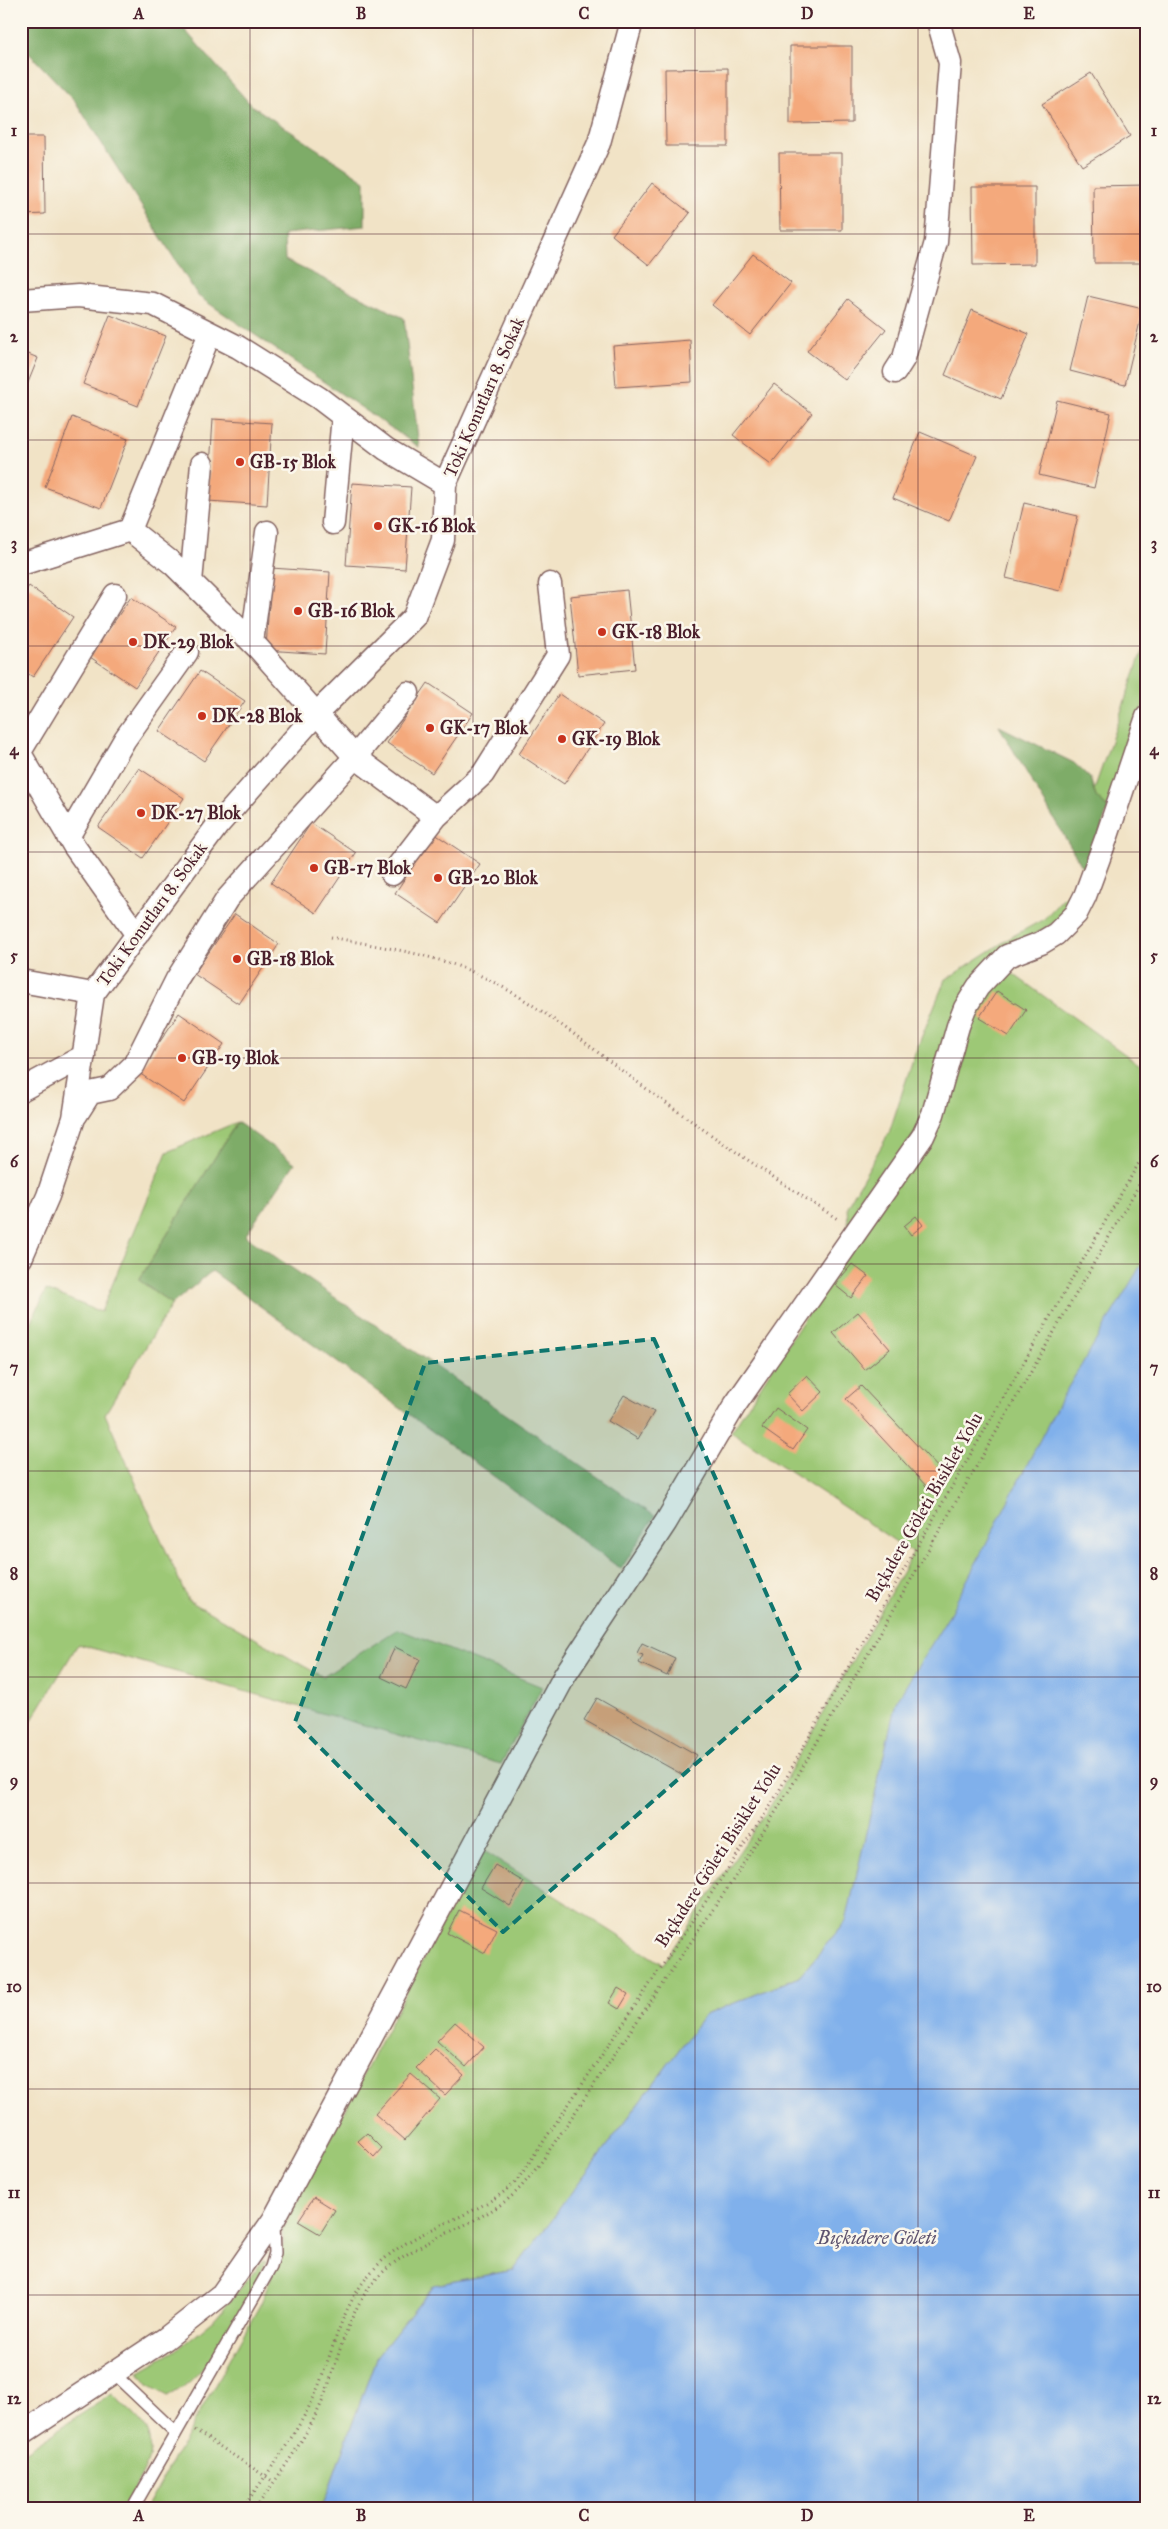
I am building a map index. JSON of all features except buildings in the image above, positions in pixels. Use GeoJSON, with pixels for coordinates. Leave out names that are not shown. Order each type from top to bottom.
{"type":"FeatureCollection","features":[{"type":"Feature","properties":{"kind":"street","name":"Toki Konutları 8. Sokak"},"geometry":{"type":"LineString","coordinates":[[21,1258],[48,1196],[74,1118],[93,994],[217,826],[318,713],[414,617],[443,540],[445,484],[599,142],[632,21]]}},
{"type":"Feature","properties":{"kind":"street"},"geometry":{"type":"LineString","coordinates":[[895,372],[904,358],[936,242],[950,63],[938,21]]}},
{"type":"Feature","properties":{"kind":"street"},"geometry":{"type":"LineString","coordinates":[[21,300],[78,296],[153,304],[238,347],[319,398],[386,449],[445,484]]}},
{"type":"Feature","properties":{"kind":"street"},"geometry":{"type":"LineString","coordinates":[[130,530],[210,332]]}},
{"type":"Feature","properties":{"kind":"street"},"geometry":{"type":"LineString","coordinates":[[333,523],[343,416]]}},
{"type":"Feature","properties":{"kind":"street"},"geometry":{"type":"LineString","coordinates":[[191,582],[202,464]]}},
{"type":"Feature","properties":{"kind":"street"},"geometry":{"type":"LineString","coordinates":[[21,564],[130,530]]}},
{"type":"Feature","properties":{"kind":"street"},"geometry":{"type":"LineString","coordinates":[[130,530],[191,582],[252,642],[318,713],[355,758],[436,817]]}},
{"type":"Feature","properties":{"kind":"street"},"geometry":{"type":"LineString","coordinates":[[252,642],[268,532]]}},
{"type":"Feature","properties":{"kind":"street"},"geometry":{"type":"LineString","coordinates":[[392,874],[436,817],[483,774],[558,655],[550,584]]}},
{"type":"Feature","properties":{"kind":"street"},"geometry":{"type":"LineString","coordinates":[[21,750],[115,595]]}},
{"type":"Feature","properties":{"kind":"street"},"geometry":{"type":"LineString","coordinates":[[68,837],[125,738],[186,652]]}},
{"type":"Feature","properties":{"kind":"street"},"geometry":{"type":"LineString","coordinates":[[74,1118],[90,1093],[110,1089],[134,1065],[176,979],[226,899],[355,758],[408,693]]}},
{"type":"Feature","properties":{"kind":"street"},"geometry":{"type":"LineString","coordinates":[[21,2434],[165,2339],[222,2294],[274,2219],[565,1675],[666,1522],[735,1405],[923,1136],[933,1114],[965,1008],[978,987],[1008,956],[1041,943],[1056,934],[1076,914],[1085,896],[1107,836],[1147,717]]}},
{"type":"Feature","properties":{"kind":"street"},"geometry":{"type":"LineString","coordinates":[[21,755],[68,837],[136,935]]}},
{"type":"Feature","properties":{"kind":"street"},"geometry":{"type":"LineString","coordinates":[[21,981],[93,994]]}},
{"type":"Feature","properties":{"kind":"street"},"geometry":{"type":"LineString","coordinates":[[21,1090],[84,1056]]}},
{"type":"Feature","properties":{"kind":"lane"},"geometry":{"type":"LineString","coordinates":[[133,2508],[271,2267],[275,2253],[274,2219]]}},
{"type":"Feature","properties":{"kind":"lane"},"geometry":{"type":"LineString","coordinates":[[113,2373],[176,2433]]}},
{"type":"Feature","properties":{"kind":"path"},"geometry":{"type":"LineString","coordinates":[[331,938],[427,957],[462,968],[492,981],[539,1010],[721,1143],[856,1230]]}},
{"type":"Feature","properties":{"kind":"path","name":"Bıçkıdere Göleti Bisiklet Yolu"},"geometry":{"type":"LineString","coordinates":[[243,2508],[293,2435],[313,2399],[336,2335],[350,2303],[364,2282],[381,2261],[404,2244],[501,2196],[516,2182],[603,2056],[689,1924],[733,1863],[771,1805],[904,1568],[1147,1149]]}},
{"type":"Feature","properties":{"kind":"path"},"geometry":{"type":"LineString","coordinates":[[256,2508],[311,2423],[329,2383],[350,2324],[366,2294],[380,2275],[425,2245],[506,2201],[522,2187],[733,1880],[790,1789],[1147,1170]]}},
{"type":"Feature","properties":{"kind":"path"},"geometry":{"type":"LineString","coordinates":[[182,2422],[274,2482]]}},
{"type":"Feature","properties":{"kind":"highlighted area"},"geometry":{"type":"Polygon","coordinates":[[[654,1339],[801,1672],[503,1932],[295,1722],[425,1363],[654,1339]]]}},
{"type":"Feature","properties":{"kind":"green space"},"geometry":{"type":"Polygon","coordinates":[[[21,21],[177,21],[251,105],[365,181],[365,226],[284,234],[285,260],[404,318],[419,447],[198,296],[75,101],[21,45],[21,21]]]}},
{"type":"Feature","properties":{"kind":"green space"},"geometry":{"type":"Polygon","coordinates":[[[1147,637],[1147,693],[1108,808],[1096,797],[1094,790],[1147,637]]]}},
{"type":"Feature","properties":{"kind":"green space"},"geometry":{"type":"Polygon","coordinates":[[[999,726],[1074,763],[1090,778],[1096,797],[1108,808],[1086,873],[999,726]]]}},
{"type":"Feature","properties":{"kind":"green space"},"geometry":{"type":"Polygon","coordinates":[[[1086,873],[1072,905],[1055,922],[997,957],[916,1132],[848,1225],[847,1206],[889,1133],[915,1053],[945,980],[1013,936],[1044,919],[1086,873]]]}},
{"type":"Feature","properties":{"kind":"green space"},"geometry":{"type":"Polygon","coordinates":[[[1006,969],[1147,1070],[1147,1988],[858,1871],[846,1921],[799,1977],[705,2015],[514,2270],[434,2285],[376,2358],[322,2508],[146,2508],[261,2303],[284,2245],[282,2230],[481,1849],[663,1964],[771,1805],[913,1553],[731,1432],[845,1256],[960,1052],[981,1002],[1006,969]]]}},
{"type":"Feature","properties":{"kind":"green space"},"geometry":{"type":"Polygon","coordinates":[[[237,1122],[139,1280],[172,1304],[105,1414],[188,1600],[323,1677],[398,1629],[542,1687],[501,1764],[78,1644],[21,1738],[21,1345],[46,1290],[101,1312],[167,1152],[237,1122]]]}},
{"type":"Feature","properties":{"kind":"green space"},"geometry":{"type":"Polygon","coordinates":[[[237,1122],[295,1163],[245,1236],[655,1516],[621,1569],[212,1271],[172,1304],[139,1280],[237,1122]]]}},
{"type":"Feature","properties":{"kind":"green space"},"geometry":{"type":"Polygon","coordinates":[[[263,2261],[266,2262],[238,2318],[226,2338],[198,2373],[183,2387],[168,2396],[148,2385],[138,2372],[175,2351],[216,2318],[263,2261]]]}},
{"type":"Feature","properties":{"kind":"green space"},"geometry":{"type":"Polygon","coordinates":[[[112,2394],[140,2421],[147,2430],[150,2439],[150,2450],[144,2471],[122,2508],[21,2508],[21,2454],[112,2394]]]}},
{"type":"Feature","properties":{"kind":"water","name":"Bıçkıdere Göleti"},"geometry":{"type":"Polygon","coordinates":[[[1147,1255],[1147,2508],[322,2508],[376,2358],[434,2285],[514,2270],[705,2015],[799,1977],[846,1921],[896,1702],[947,1619],[1060,1401],[1147,1255]]]}},
{"type":"Feature","properties":{"kind":"place","name":"GB-15 Blok"},"geometry":{"type":"Point","coordinates":[240,462]}},
{"type":"Feature","properties":{"kind":"place","name":"GK-16 Blok"},"geometry":{"type":"Point","coordinates":[378,526]}},
{"type":"Feature","properties":{"kind":"place","name":"GB-16 Blok"},"geometry":{"type":"Point","coordinates":[298,611]}},
{"type":"Feature","properties":{"kind":"place","name":"GK-18 Blok"},"geometry":{"type":"Point","coordinates":[602,632]}},
{"type":"Feature","properties":{"kind":"place","name":"DK-29 Blok"},"geometry":{"type":"Point","coordinates":[133,642]}},
{"type":"Feature","properties":{"kind":"place","name":"DK-28 Blok"},"geometry":{"type":"Point","coordinates":[202,716]}},
{"type":"Feature","properties":{"kind":"place","name":"GK-17 Blok"},"geometry":{"type":"Point","coordinates":[430,728]}},
{"type":"Feature","properties":{"kind":"place","name":"GK-19 Blok"},"geometry":{"type":"Point","coordinates":[562,739]}},
{"type":"Feature","properties":{"kind":"place","name":"DK-27 Blok"},"geometry":{"type":"Point","coordinates":[141,813]}},
{"type":"Feature","properties":{"kind":"place","name":"GB-17 Blok"},"geometry":{"type":"Point","coordinates":[314,868]}},
{"type":"Feature","properties":{"kind":"place","name":"GB-20 Blok"},"geometry":{"type":"Point","coordinates":[438,878]}},
{"type":"Feature","properties":{"kind":"place","name":"GB-18 Blok"},"geometry":{"type":"Point","coordinates":[237,959]}},
{"type":"Feature","properties":{"kind":"place","name":"GB-19 Blok"},"geometry":{"type":"Point","coordinates":[182,1058]}}]}
